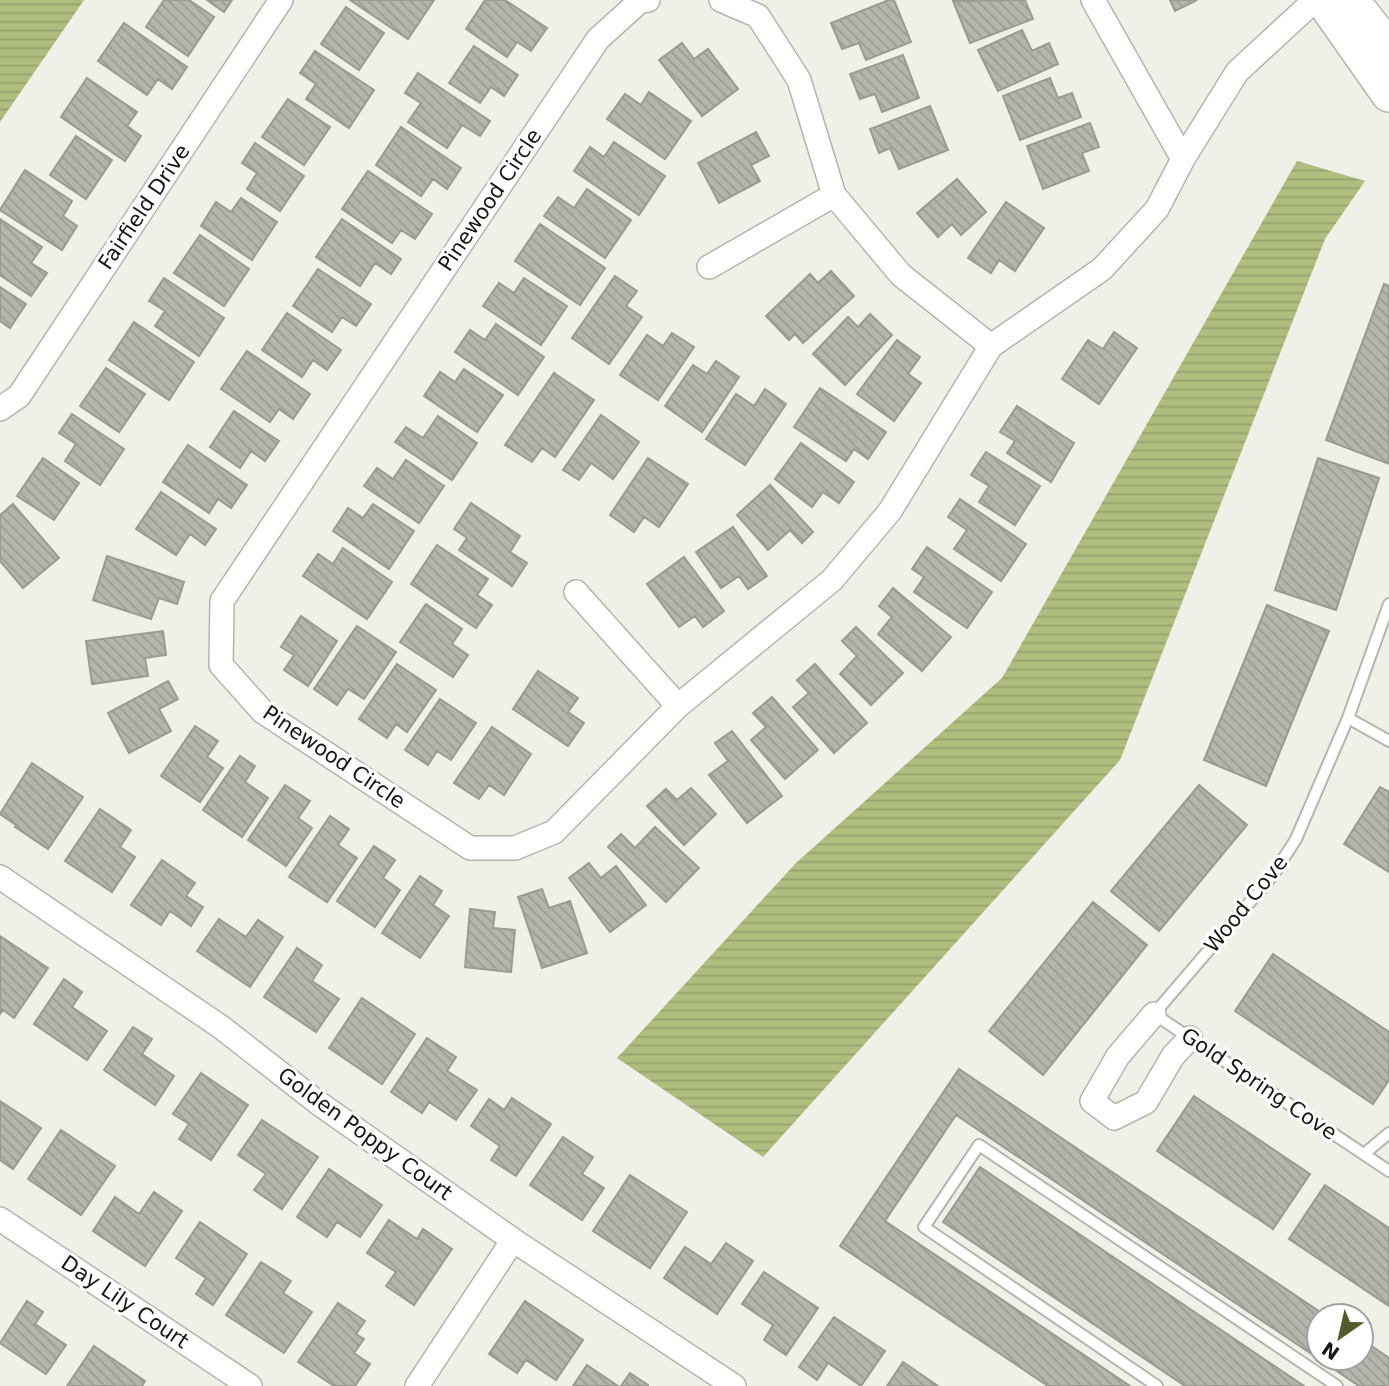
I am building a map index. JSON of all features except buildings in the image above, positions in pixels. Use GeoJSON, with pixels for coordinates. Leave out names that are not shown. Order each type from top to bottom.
{"type":"FeatureCollection","features":[{"type":"Feature","properties":{"kind":"main road"},"geometry":{"type":"LineString","coordinates":[[1322,0],[1389,94]]}},
{"type":"Feature","properties":{"kind":"main road"},"geometry":{"type":"LineString","coordinates":[[1346,0],[1362,14],[1389,49]]}},
{"type":"Feature","properties":{"kind":"main road"},"geometry":{"type":"LineString","coordinates":[[1382,0],[1389,11]]}},
{"type":"Feature","properties":{"kind":"street","name":"Fairfield Drive"},"geometry":{"type":"LineString","coordinates":[[0,409],[19,396],[281,0]]}},
{"type":"Feature","properties":{"kind":"street","name":"Pinewood Circle"},"geometry":{"type":"LineString","coordinates":[[648,0],[640,1],[597,39],[222,601],[221,666],[263,712],[470,848],[515,848],[554,832],[678,706],[832,580],[890,511],[991,346],[1102,269],[1157,209],[1183,159],[1237,72],[1315,0]]}},
{"type":"Feature","properties":{"kind":"street"},"geometry":{"type":"LineString","coordinates":[[720,0],[758,16],[799,80],[834,195],[901,275],[991,346]]}},
{"type":"Feature","properties":{"kind":"street"},"geometry":{"type":"LineString","coordinates":[[1093,0],[1183,159]]}},
{"type":"Feature","properties":{"kind":"street"},"geometry":{"type":"LineString","coordinates":[[709,267],[834,195]]}},
{"type":"Feature","properties":{"kind":"street"},"geometry":{"type":"LineString","coordinates":[[576,592],[678,706]]}},
{"type":"Feature","properties":{"kind":"street","name":"Golden Poppy Court"},"geometry":{"type":"LineString","coordinates":[[0,877],[221,1027],[317,1102],[513,1240],[734,1386]]}},
{"type":"Feature","properties":{"kind":"street","name":"Wood Cove"},"geometry":{"type":"LineString","coordinates":[[1154,1014],[1118,1056],[1092,1101],[1114,1118],[1146,1102],[1173,1056],[1190,1038]]}},
{"type":"Feature","properties":{"kind":"street","name":"Day Lily Court"},"geometry":{"type":"LineString","coordinates":[[0,1219],[250,1386]]}},
{"type":"Feature","properties":{"kind":"street"},"geometry":{"type":"LineString","coordinates":[[417,1386],[513,1240]]}},
{"type":"Feature","properties":{"kind":"lane","name":"Wood Cove"},"geometry":{"type":"LineString","coordinates":[[1154,1014],[1273,875],[1296,839],[1348,718],[1389,604]]}},
{"type":"Feature","properties":{"kind":"lane"},"geometry":{"type":"LineString","coordinates":[[1348,718],[1389,741]]}},
{"type":"Feature","properties":{"kind":"lane","name":"Gold Spring Cove"},"geometry":{"type":"LineString","coordinates":[[1154,1014],[1389,1171]]}},
{"type":"Feature","properties":{"kind":"lane"},"geometry":{"type":"LineString","coordinates":[[1364,1154],[1389,1133]]}},
{"type":"Feature","properties":{"kind":"lane"},"geometry":{"type":"LineString","coordinates":[[1157,1386],[924,1227],[979,1145],[1338,1386]]}},
{"type":"Feature","properties":{"kind":"shaded area"},"geometry":{"type":"Polygon","coordinates":[[[0,0],[84,0],[0,122],[0,0]]]}},
{"type":"Feature","properties":{"kind":"shaded area"},"geometry":{"type":"Polygon","coordinates":[[[1297,161],[1365,181],[1325,239],[1120,760],[763,1157],[617,1058],[796,863],[1002,678],[1297,161]]]}}]}
